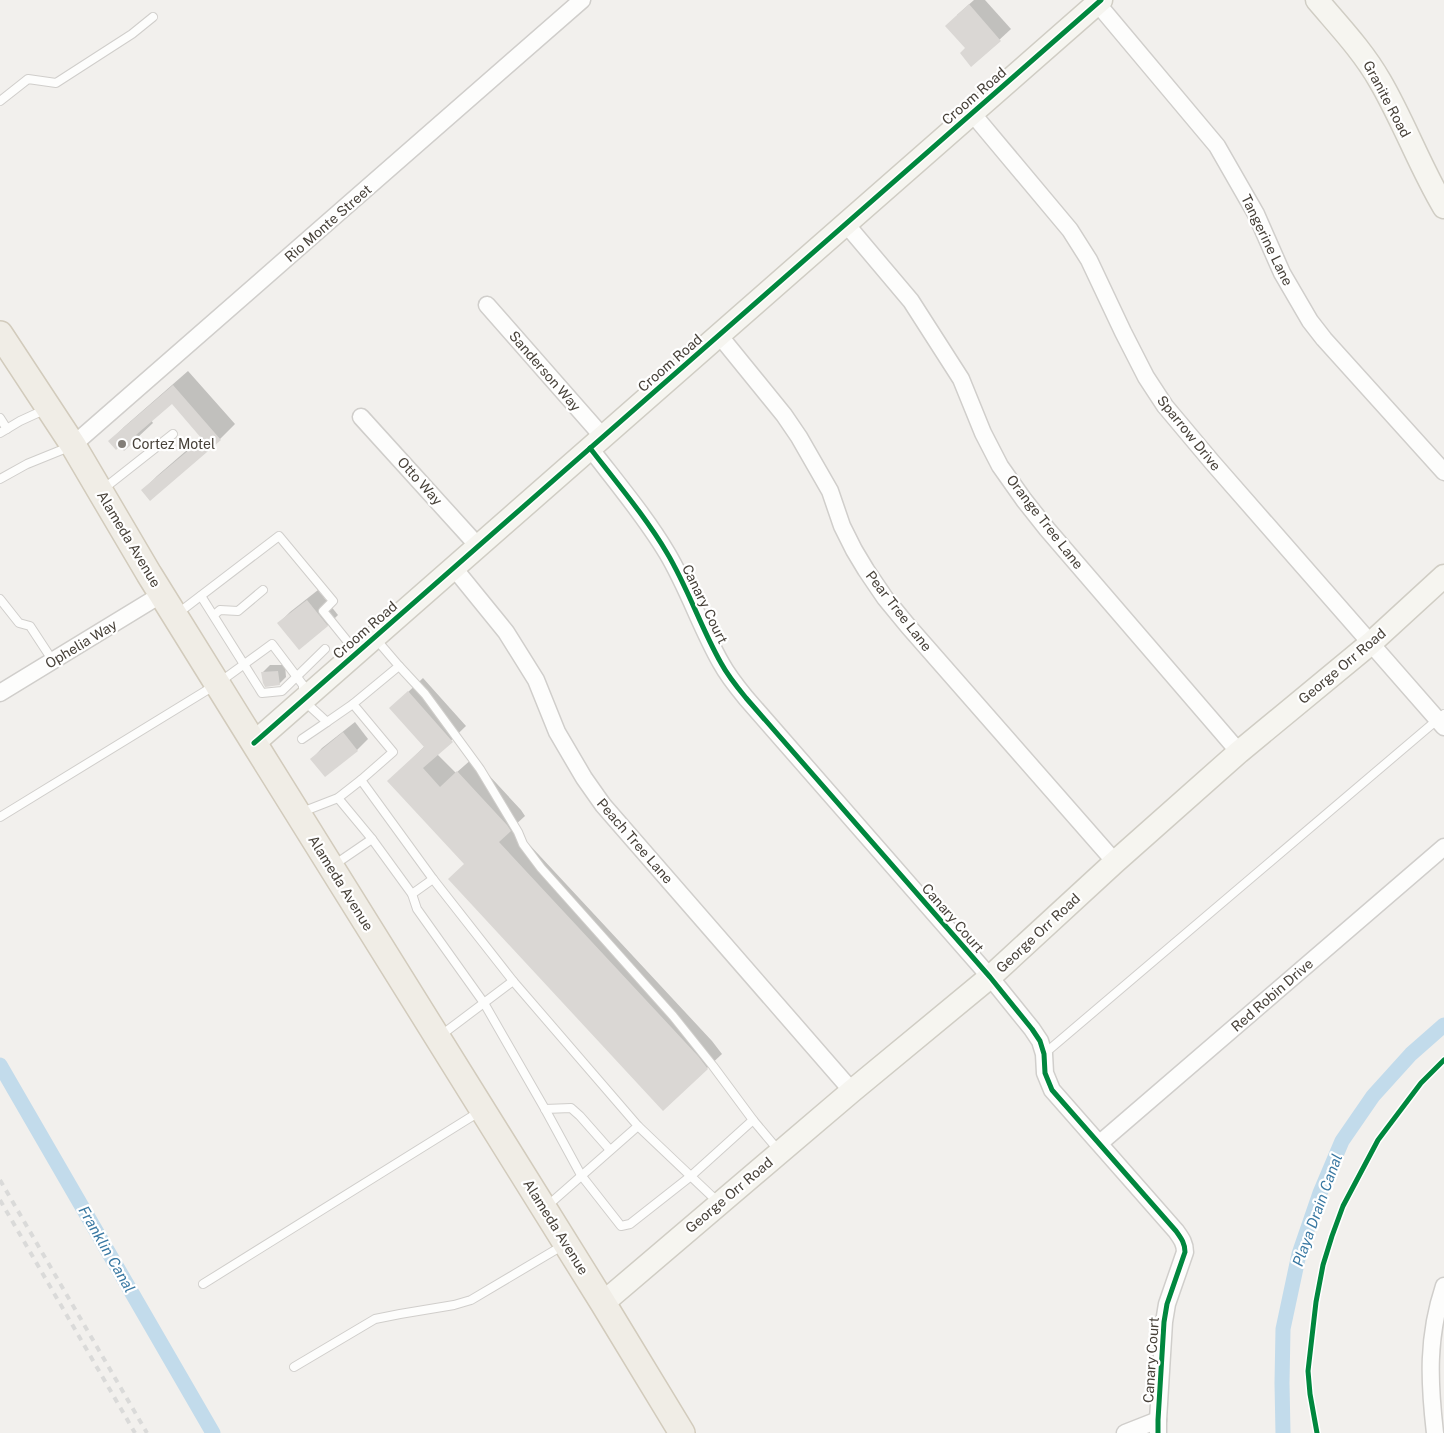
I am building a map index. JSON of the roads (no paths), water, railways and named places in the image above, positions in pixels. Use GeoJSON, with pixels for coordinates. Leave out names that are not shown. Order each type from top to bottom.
{"type":"FeatureCollection","features":[{"type":"Feature","properties":{"kind":"main road","name":"Alameda Avenue"},"geometry":{"type":"LineString","coordinates":[[0,334],[73,445],[217,684],[566,1243],[682,1433]]}},
{"type":"Feature","properties":{"kind":"street","name":"Rio Monte Street"},"geometry":{"type":"LineString","coordinates":[[73,445],[582,0]]}},
{"type":"Feature","properties":{"kind":"street","name":"Granite Road"},"geometry":{"type":"LineString","coordinates":[[1317,0],[1372,67],[1444,207]]}},
{"type":"Feature","properties":{"kind":"street","name":"Croom Road"},"geometry":{"type":"LineString","coordinates":[[254,743],[1099,1]]}},
{"type":"Feature","properties":{"kind":"street","name":"Tangerine Lane"},"geometry":{"type":"LineString","coordinates":[[1099,1],[1217,146],[1256,214],[1282,273],[1310,321],[1444,472]]}},
{"type":"Feature","properties":{"kind":"street","name":"Sparrow Drive"},"geometry":{"type":"LineString","coordinates":[[972,113],[1070,230],[1092,266],[1146,377],[1164,406],[1371,643],[1442,720]]}},
{"type":"Feature","properties":{"kind":"street","name":"Orange Tree Lane"},"geometry":{"type":"LineString","coordinates":[[846,224],[911,301],[961,379],[983,433],[1000,466],[1024,500],[1239,752]]}},
{"type":"Feature","properties":{"kind":"street","name":"Sanderson Way"},"geometry":{"type":"LineString","coordinates":[[487,305],[596,443]]}},
{"type":"Feature","properties":{"kind":"street","name":"Pear Tree Lane"},"geometry":{"type":"LineString","coordinates":[[719,335],[784,415],[799,437],[830,491],[842,526],[854,550],[886,598],[914,633],[1115,862]]}},
{"type":"Feature","properties":{"kind":"street","name":"Otto Way"},"geometry":{"type":"LineString","coordinates":[[361,417],[478,546]]}},
{"type":"Feature","properties":{"kind":"street","name":"Canary Court"},"geometry":{"type":"LineString","coordinates":[[596,443],[667,553],[721,664],[733,681],[990,976],[1040,1041],[1044,1054],[1045,1073],[1052,1090],[1176,1231],[1185,1246],[1167,1304],[1164,1322],[1158,1427]]}},
{"type":"Feature","properties":{"kind":"street","name":"Peach Tree Lane"},"geometry":{"type":"LineString","coordinates":[[454,568],[506,632],[536,680],[557,732],[584,778],[603,805],[852,1091]]}},
{"type":"Feature","properties":{"kind":"street","name":"George Orr Road"},"geometry":{"type":"LineString","coordinates":[[603,1303],[719,1203],[990,976],[1239,752],[1371,643],[1444,576]]}},
{"type":"Feature","properties":{"kind":"street","name":"Ophelia Way"},"geometry":{"type":"LineString","coordinates":[[0,693],[162,594]]}},
{"type":"Feature","properties":{"kind":"street","name":"Red Robin Drive"},"geometry":{"type":"LineString","coordinates":[[1100,1143],[1444,847]]}},
{"type":"Feature","properties":{"kind":"street"},"geometry":{"type":"LineString","coordinates":[[1436,1433],[1430,1368],[1431,1343],[1444,1286]]}},
{"type":"Feature","properties":{"kind":"street"},"geometry":{"type":"LineString","coordinates":[[1125,1433],[1158,1427]]}},
{"type":"Feature","properties":{"kind":"lane"},"geometry":{"type":"LineString","coordinates":[[0,101],[28,79],[56,84],[132,34],[153,17]]}},
{"type":"Feature","properties":{"kind":"lane"},"geometry":{"type":"LineString","coordinates":[[0,418],[4,431],[48,408]]}},
{"type":"Feature","properties":{"kind":"lane"},"geometry":{"type":"LineString","coordinates":[[100,491],[173,434]]}},
{"type":"Feature","properties":{"kind":"lane"},"geometry":{"type":"LineString","coordinates":[[0,479],[27,464],[73,445]]}},
{"type":"Feature","properties":{"kind":"lane"},"geometry":{"type":"LineString","coordinates":[[175,615],[279,536],[334,602],[323,611],[357,652]]}},
{"type":"Feature","properties":{"kind":"lane"},"geometry":{"type":"LineString","coordinates":[[214,615],[220,610],[238,611],[263,590]]}},
{"type":"Feature","properties":{"kind":"lane"},"geometry":{"type":"LineString","coordinates":[[201,596],[262,693],[282,691],[325,648]]}},
{"type":"Feature","properties":{"kind":"lane"},"geometry":{"type":"LineString","coordinates":[[0,599],[19,623],[30,626],[53,661]]}},
{"type":"Feature","properties":{"kind":"lane"},"geometry":{"type":"LineString","coordinates":[[374,637],[425,694],[480,768],[518,832],[523,844],[541,868],[673,1016],[713,1066],[752,1120],[780,1152]]}},
{"type":"Feature","properties":{"kind":"lane"},"geometry":{"type":"LineString","coordinates":[[0,817],[217,684],[272,644],[302,685],[303,700],[328,722]]}},
{"type":"Feature","properties":{"kind":"lane"},"geometry":{"type":"LineString","coordinates":[[302,739],[353,704],[399,666]]}},
{"type":"Feature","properties":{"kind":"lane"},"geometry":{"type":"LineString","coordinates":[[297,813],[338,798],[362,780],[393,752],[353,704]]}},
{"type":"Feature","properties":{"kind":"lane"},"geometry":{"type":"LineString","coordinates":[[1044,1054],[1442,720]]}},
{"type":"Feature","properties":{"kind":"lane"},"geometry":{"type":"LineString","coordinates":[[362,780],[433,879],[514,981],[638,1126],[719,1203]]}},
{"type":"Feature","properties":{"kind":"lane"},"geometry":{"type":"LineString","coordinates":[[338,798],[372,839],[412,894],[417,909],[484,1003],[581,1175],[621,1226],[630,1224],[691,1176],[752,1120]]}},
{"type":"Feature","properties":{"kind":"lane"},"geometry":{"type":"LineString","coordinates":[[331,867],[372,839]]}},
{"type":"Feature","properties":{"kind":"lane"},"geometry":{"type":"LineString","coordinates":[[412,894],[433,879]]}},
{"type":"Feature","properties":{"kind":"lane"},"geometry":{"type":"LineString","coordinates":[[437,1037],[514,981]]}},
{"type":"Feature","properties":{"kind":"lane"},"geometry":{"type":"LineString","coordinates":[[545,1109],[571,1108],[610,1150]]}},
{"type":"Feature","properties":{"kind":"lane"},"geometry":{"type":"LineString","coordinates":[[203,1284],[483,1110]]}},
{"type":"Feature","properties":{"kind":"lane"},"geometry":{"type":"LineString","coordinates":[[544,1208],[638,1126]]}},
{"type":"Feature","properties":{"kind":"lane"},"geometry":{"type":"LineString","coordinates":[[294,1367],[375,1319],[454,1305],[471,1300],[566,1243]]}},
{"type":"Feature","properties":{"kind":"waterway","name":"Playa Drain Canal"},"geometry":{"type":"LineString","coordinates":[[1283,1433],[1283,1329],[1299,1254],[1320,1193],[1342,1141],[1373,1096],[1411,1054],[1444,1025]]}},
{"type":"Feature","properties":{"kind":"waterway","name":"Franklin Canal"},"geometry":{"type":"LineString","coordinates":[[0,1065],[213,1433]]}},
{"type":"Feature","properties":{"kind":"railway"},"geometry":{"type":"LineString","coordinates":[[0,1180],[147,1433]]}},
{"type":"Feature","properties":{"kind":"railway"},"geometry":{"type":"LineString","coordinates":[[0,1200],[135,1433]]}},
{"type":"Feature","properties":{"kind":"place","name":"Cortez Motel"},"geometry":{"type":"Point","coordinates":[122,444]}}]}
